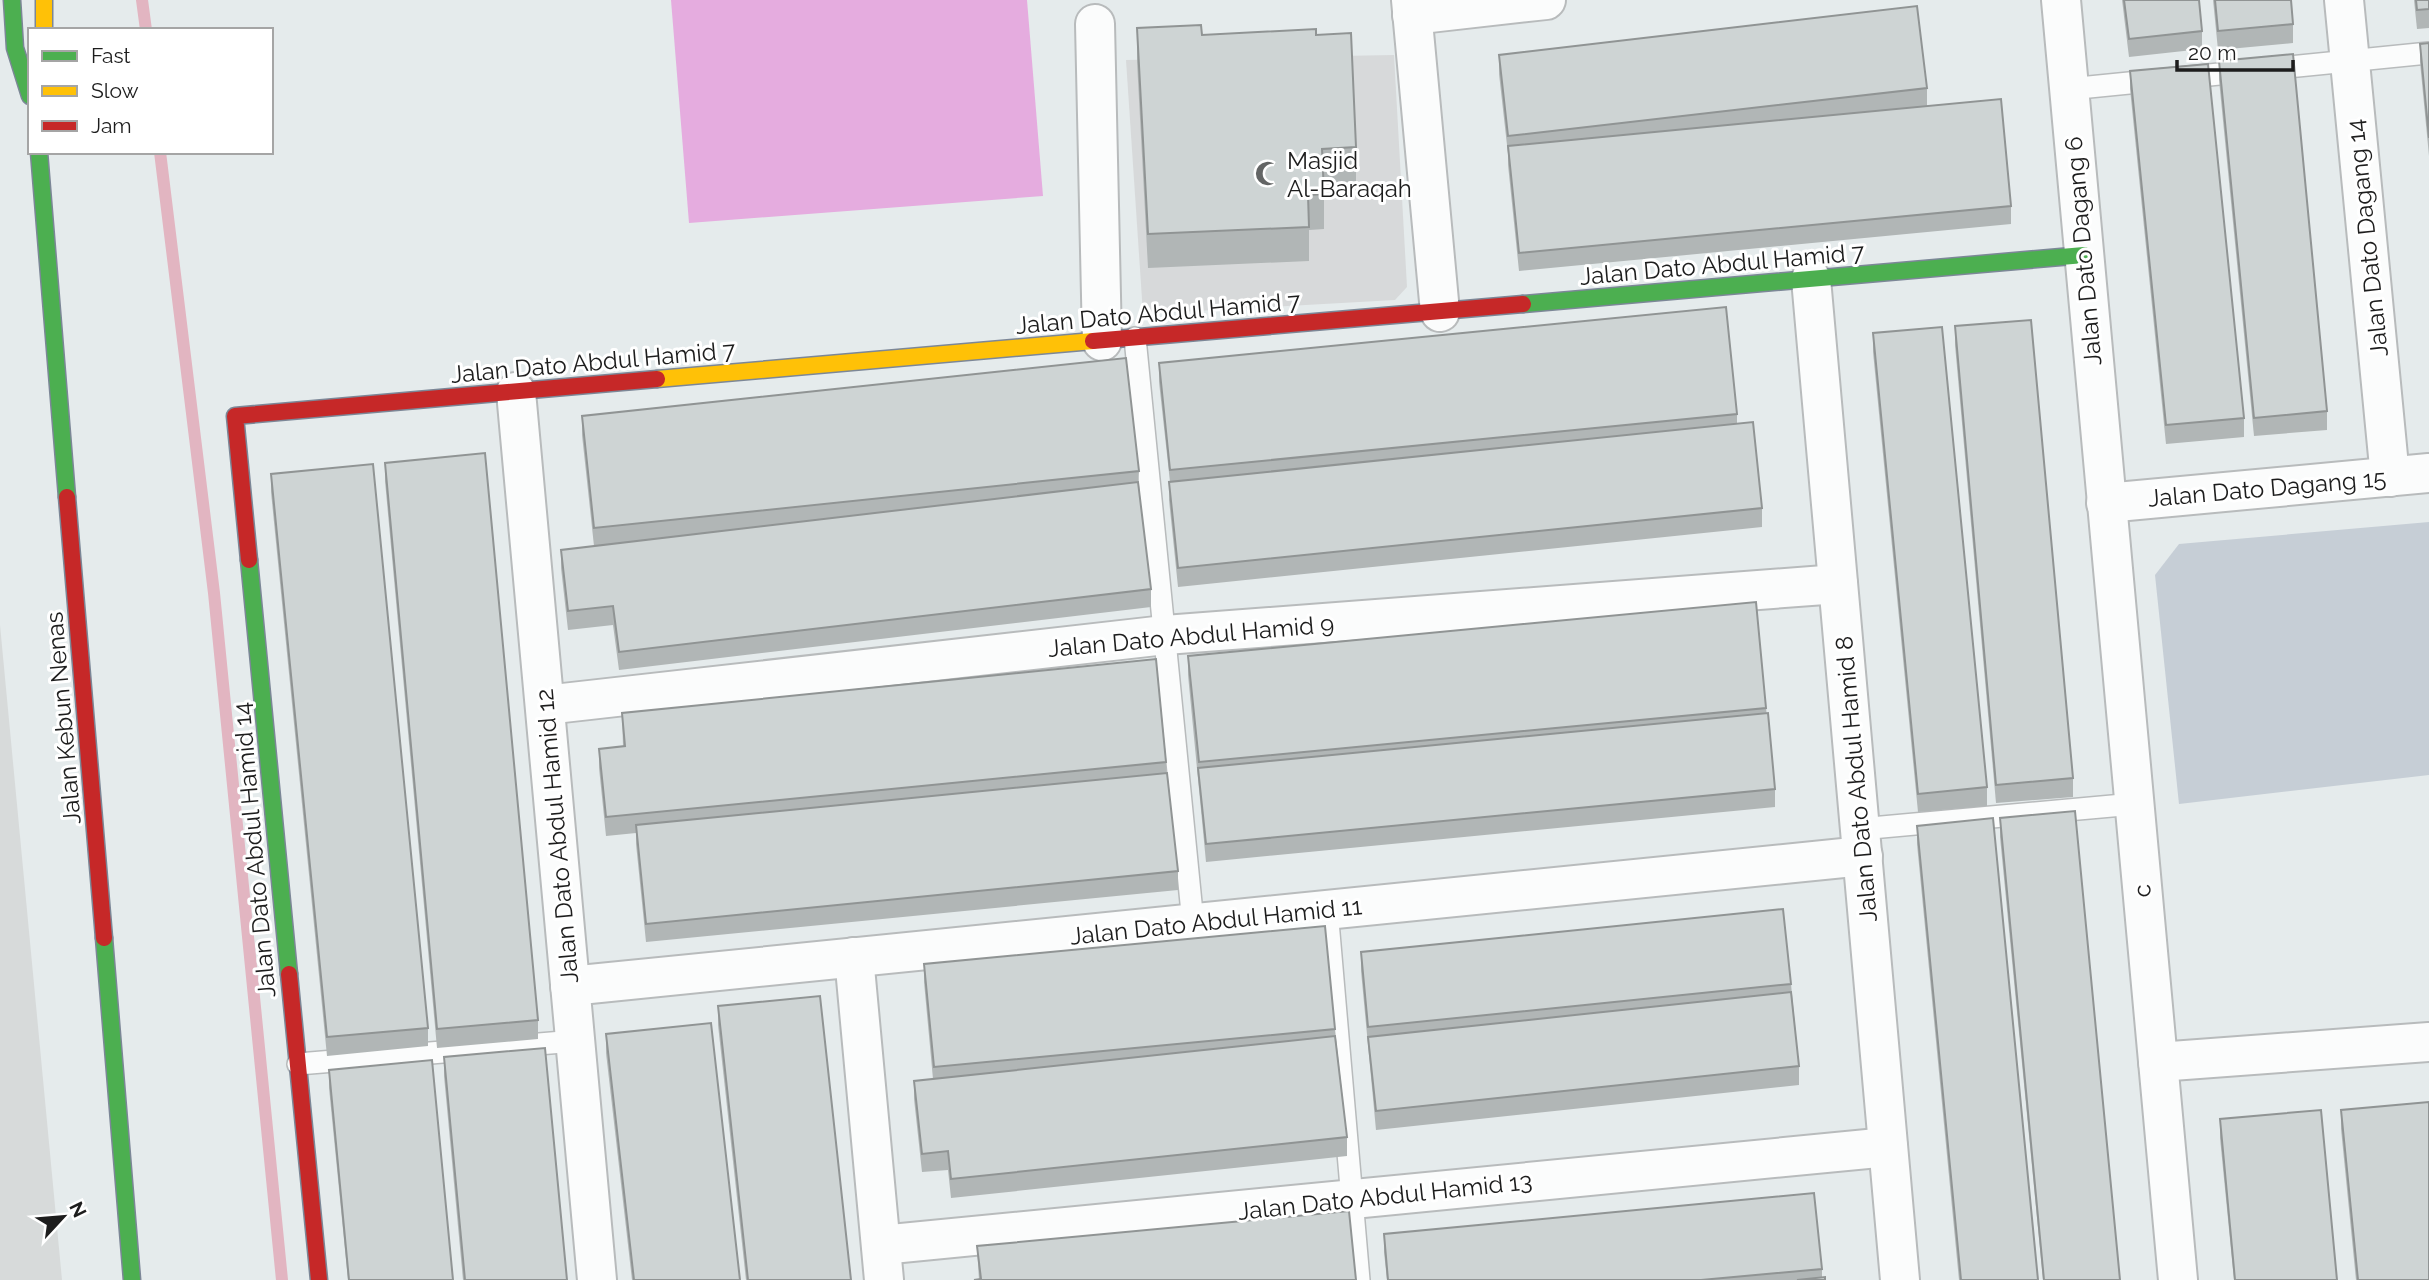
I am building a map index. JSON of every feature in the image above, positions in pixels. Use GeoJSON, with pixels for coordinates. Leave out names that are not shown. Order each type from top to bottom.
{"type":"FeatureCollection","features":[{"type":"Feature","properties":{"kind":"street"},"geometry":{"type":"LineString","coordinates":[[12,0],[15,48],[28,90]]}},
{"type":"Feature","properties":{"kind":"street"},"geometry":{"type":"LineString","coordinates":[[44,0],[44,28]]}},
{"type":"Feature","properties":{"kind":"street"},"geometry":{"type":"LineString","coordinates":[[1440,312],[1412,7],[1546,0]]}},
{"type":"Feature","properties":{"kind":"street","name":"Jalan Dato Dagang 6"},"geometry":{"type":"LineString","coordinates":[[2061,0],[2106,503]]}},
{"type":"Feature","properties":{"kind":"street","name":"Jalan Dato Dagang 14"},"geometry":{"type":"LineString","coordinates":[[2344,0],[2390,477]]}},
{"type":"Feature","properties":{"kind":"street"},"geometry":{"type":"LineString","coordinates":[[1095,24],[1119,339]]}},
{"type":"Feature","properties":{"kind":"street","name":"Jalan Kebun Nenas"},"geometry":{"type":"LineString","coordinates":[[39,154],[132,1280]]}},
{"type":"Feature","properties":{"kind":"street","name":"Jalan Dato Abdul Hamid 7"},"geometry":{"type":"LineString","coordinates":[[235,416],[2084,256]]}},
{"type":"Feature","properties":{"kind":"street","name":"Jalan Dato Abdul Hamid 8"},"geometry":{"type":"LineString","coordinates":[[1811,279],[1900,1280]]}},
{"type":"Feature","properties":{"kind":"street","name":"Jalan Dato Abdul Hamid 12"},"geometry":{"type":"LineString","coordinates":[[516,392],[597,1280]]}},
{"type":"Feature","properties":{"kind":"street","name":"Jalan Dato Abdul Hamid 14"},"geometry":{"type":"LineString","coordinates":[[235,416],[319,1280]]}},
{"type":"Feature","properties":{"kind":"street","name":"Jalan Dato Dagang 15"},"geometry":{"type":"LineString","coordinates":[[2106,503],[2429,474]]}},
{"type":"Feature","properties":{"kind":"street","name":"c"},"geometry":{"type":"LineString","coordinates":[[2106,503],[2178,1280]]}},
{"type":"Feature","properties":{"kind":"street","name":"Jalan Dato Abdul Hamid 9"},"geometry":{"type":"LineString","coordinates":[[545,705],[1165,635],[1838,584]]}},
{"type":"Feature","properties":{"kind":"street","name":"Jalan Dato Abdul Hamid 11"},"geometry":{"type":"LineString","coordinates":[[570,986],[1327,910],[1861,842]]}},
{"type":"Feature","properties":{"kind":"street"},"geometry":{"type":"LineString","coordinates":[[853,957],[883,1263]]}},
{"type":"Feature","properties":{"kind":"street"},"geometry":{"type":"LineString","coordinates":[[2158,1062],[2429,1042]]}},
{"type":"Feature","properties":{"kind":"street","name":"Jalan Dato Abdul Hamid 13"},"geometry":{"type":"LineString","coordinates":[[883,1263],[1351,1200],[1888,1147]]}},
{"type":"Feature","properties":{"kind":"lane"},"geometry":{"type":"LineString","coordinates":[[2069,89],[2429,53]]}},
{"type":"Feature","properties":{"kind":"lane"},"geometry":{"type":"LineString","coordinates":[[1119,339],[1165,635],[1193,923]]}},
{"type":"Feature","properties":{"kind":"lane"},"geometry":{"type":"LineString","coordinates":[[1861,842],[2134,804]]}},
{"type":"Feature","properties":{"kind":"lane"},"geometry":{"type":"LineString","coordinates":[[1327,910],[1359,1280]]}},
{"type":"Feature","properties":{"kind":"lane"},"geometry":{"type":"LineString","coordinates":[[298,1064],[575,1041]]}},
{"type":"Feature","properties":{"kind":"shaded area"},"geometry":{"type":"Polygon","coordinates":[[[671,0],[1027,0],[1043,196],[689,223],[671,0]]]}},
{"type":"Feature","properties":{"kind":"shaded area","name":"Masjid Al-Baraqah"},"geometry":{"type":"Polygon","coordinates":[[[1394,55],[1407,287],[1395,300],[1143,314],[1126,60],[1394,55]]]}},
{"type":"Feature","properties":{"kind":"shaded area"},"geometry":{"type":"Polygon","coordinates":[[[2429,522],[2429,775],[2179,804],[2155,575],[2179,544],[2429,522]]]}},
{"type":"Feature","properties":{"kind":"shaded area"},"geometry":{"type":"Polygon","coordinates":[[[0,625],[62,1280],[0,1280],[0,625]]]}},
{"type":"Feature","properties":{"kind":"building"},"geometry":{"type":"Polygon","coordinates":[[[2124,0],[2199,0],[2202,31],[2129,39],[2124,0]]]}},
{"type":"Feature","properties":{"kind":"building"},"geometry":{"type":"Polygon","coordinates":[[[2215,0],[2291,0],[2293,24],[2218,31],[2215,0]]]}},
{"type":"Feature","properties":{"kind":"building"},"geometry":{"type":"Polygon","coordinates":[[[2416,0],[2429,0],[2429,9],[2417,10],[2416,0]]]}},
{"type":"Feature","properties":{"kind":"building"},"geometry":{"type":"Polygon","coordinates":[[[1917,6],[1927,88],[1508,136],[1499,55],[1917,6]]]}},
{"type":"Feature","properties":{"kind":"building"},"geometry":{"type":"Polygon","coordinates":[[[1201,25],[1202,35],[1316,29],[1316,35],[1351,33],[1356,147],[1322,149],[1324,194],[1308,195],[1309,227],[1148,234],[1137,28],[1201,25]]]}},
{"type":"Feature","properties":{"kind":"building"},"geometry":{"type":"Polygon","coordinates":[[[2429,43],[2429,138],[2420,44],[2429,43]]]}},
{"type":"Feature","properties":{"kind":"building"},"geometry":{"type":"Polygon","coordinates":[[[2293,54],[2327,411],[2254,418],[2219,61],[2293,54]]]}},
{"type":"Feature","properties":{"kind":"building"},"geometry":{"type":"Polygon","coordinates":[[[2208,64],[2244,418],[2166,425],[2130,71],[2208,64]]]}},
{"type":"Feature","properties":{"kind":"building"},"geometry":{"type":"Polygon","coordinates":[[[2001,99],[2011,206],[1519,253],[1508,146],[2001,99]]]}},
{"type":"Feature","properties":{"kind":"building"},"geometry":{"type":"Polygon","coordinates":[[[1726,307],[1737,414],[1170,470],[1159,363],[1726,307]]]}},
{"type":"Feature","properties":{"kind":"building"},"geometry":{"type":"Polygon","coordinates":[[[2031,320],[2073,778],[1996,785],[1955,326],[2031,320]]]}},
{"type":"Feature","properties":{"kind":"building"},"geometry":{"type":"Polygon","coordinates":[[[1942,327],[1987,787],[1918,794],[1873,333],[1942,327]]]}},
{"type":"Feature","properties":{"kind":"building"},"geometry":{"type":"Polygon","coordinates":[[[1126,358],[1139,471],[594,528],[582,416],[1126,358]]]}},
{"type":"Feature","properties":{"kind":"building"},"geometry":{"type":"Polygon","coordinates":[[[1753,422],[1762,508],[1178,568],[1169,482],[1753,422]]]}},
{"type":"Feature","properties":{"kind":"building"},"geometry":{"type":"Polygon","coordinates":[[[485,453],[538,1020],[437,1029],[385,463],[485,453]]]}},
{"type":"Feature","properties":{"kind":"building"},"geometry":{"type":"Polygon","coordinates":[[[373,464],[428,1028],[327,1037],[271,474],[373,464]]]}},
{"type":"Feature","properties":{"kind":"building"},"geometry":{"type":"Polygon","coordinates":[[[1138,482],[1151,589],[619,652],[613,606],[568,611],[561,550],[1138,482]]]}},
{"type":"Feature","properties":{"kind":"building"},"geometry":{"type":"Polygon","coordinates":[[[1756,602],[1766,708],[1199,762],[1188,656],[1756,602]]]}},
{"type":"Feature","properties":{"kind":"building"},"geometry":{"type":"Polygon","coordinates":[[[1156,659],[1166,762],[606,817],[599,749],[625,746],[622,713],[1156,659]]]}},
{"type":"Feature","properties":{"kind":"building"},"geometry":{"type":"Polygon","coordinates":[[[1768,713],[1775,789],[1206,844],[1198,768],[1768,713]]]}},
{"type":"Feature","properties":{"kind":"building"},"geometry":{"type":"Polygon","coordinates":[[[1167,773],[1178,871],[646,924],[636,825],[1167,773]]]}},
{"type":"Feature","properties":{"kind":"building"},"geometry":{"type":"Polygon","coordinates":[[[2075,811],[2120,1280],[2044,1280],[2000,818],[2075,811]]]}},
{"type":"Feature","properties":{"kind":"building"},"geometry":{"type":"Polygon","coordinates":[[[1993,818],[2038,1280],[1961,1280],[1917,826],[1993,818]]]}},
{"type":"Feature","properties":{"kind":"building"},"geometry":{"type":"Polygon","coordinates":[[[1783,909],[1791,984],[1368,1027],[1361,952],[1783,909]]]}},
{"type":"Feature","properties":{"kind":"building"},"geometry":{"type":"Polygon","coordinates":[[[1325,926],[1335,1029],[934,1067],[924,964],[1325,926]]]}},
{"type":"Feature","properties":{"kind":"building"},"geometry":{"type":"Polygon","coordinates":[[[1791,992],[1799,1066],[1376,1111],[1368,1037],[1791,992]]]}},
{"type":"Feature","properties":{"kind":"building"},"geometry":{"type":"Polygon","coordinates":[[[820,996],[851,1280],[748,1280],[718,1006],[820,996]]]}},
{"type":"Feature","properties":{"kind":"building"},"geometry":{"type":"Polygon","coordinates":[[[711,1023],[740,1280],[634,1280],[606,1034],[711,1023]]]}},
{"type":"Feature","properties":{"kind":"building"},"geometry":{"type":"Polygon","coordinates":[[[1335,1036],[1347,1137],[951,1179],[948,1151],[922,1154],[914,1081],[1335,1036]]]}},
{"type":"Feature","properties":{"kind":"building"},"geometry":{"type":"Polygon","coordinates":[[[545,1048],[567,1280],[465,1280],[444,1057],[545,1048]]]}},
{"type":"Feature","properties":{"kind":"building"},"geometry":{"type":"Polygon","coordinates":[[[432,1060],[453,1280],[349,1280],[329,1070],[432,1060]]]}},
{"type":"Feature","properties":{"kind":"building"},"geometry":{"type":"Polygon","coordinates":[[[2429,1102],[2429,1280],[2358,1280],[2341,1110],[2429,1102]]]}},
{"type":"Feature","properties":{"kind":"building"},"geometry":{"type":"Polygon","coordinates":[[[2321,1110],[2337,1280],[2235,1280],[2220,1119],[2321,1110]]]}},
{"type":"Feature","properties":{"kind":"building"},"geometry":{"type":"Polygon","coordinates":[[[1814,1193],[1822,1269],[1701,1280],[1388,1280],[1384,1234],[1814,1193]]]}},
{"type":"Feature","properties":{"kind":"building"},"geometry":{"type":"Polygon","coordinates":[[[1349,1211],[1356,1280],[974,1280],[981,1279],[977,1246],[1349,1211]]]}},
{"type":"Feature","properties":{"kind":"building"},"geometry":{"type":"Polygon","coordinates":[[[1825,1277],[1825,1280],[1797,1280],[1825,1277]]]}},
{"type":"Feature","properties":{"kind":"waterway"},"geometry":{"type":"LineString","coordinates":[[142,0],[146,28]]}},
{"type":"Feature","properties":{"kind":"waterway"},"geometry":{"type":"LineString","coordinates":[[160,154],[214,593],[282,1280]]}},
{"type":"Feature","properties":{"kind":"traffic: fast"},"geometry":{"type":"LineString","coordinates":[[12,0],[15,48],[28,90]]}},
{"type":"Feature","properties":{"kind":"traffic: fast"},"geometry":{"type":"LineString","coordinates":[[39,154],[67,497]]}},
{"type":"Feature","properties":{"kind":"traffic: fast"},"geometry":{"type":"LineString","coordinates":[[1523,304],[2084,255]]}},
{"type":"Feature","properties":{"kind":"traffic: fast"},"geometry":{"type":"LineString","coordinates":[[249,560],[289,974]]}},
{"type":"Feature","properties":{"kind":"traffic: fast"},"geometry":{"type":"LineString","coordinates":[[104,938],[132,1280]]}},
{"type":"Feature","properties":{"kind":"traffic: slow"},"geometry":{"type":"LineString","coordinates":[[44,0],[44,28]]}},
{"type":"Feature","properties":{"kind":"traffic: slow"},"geometry":{"type":"LineString","coordinates":[[657,379],[1093,341]]}},
{"type":"Feature","properties":{"kind":"traffic: jam"},"geometry":{"type":"LineString","coordinates":[[1093,341],[1523,304]]}},
{"type":"Feature","properties":{"kind":"traffic: jam"},"geometry":{"type":"LineString","coordinates":[[249,560],[235,416],[657,379]]}},
{"type":"Feature","properties":{"kind":"traffic: jam"},"geometry":{"type":"LineString","coordinates":[[67,497],[104,938]]}},
{"type":"Feature","properties":{"kind":"traffic: jam"},"geometry":{"type":"LineString","coordinates":[[289,974],[319,1280]]}},
{"type":"Feature","properties":{"kind":"place","name":"Masjid Al-Baraqah"},"geometry":{"type":"Point","coordinates":[1267,174]}}]}
